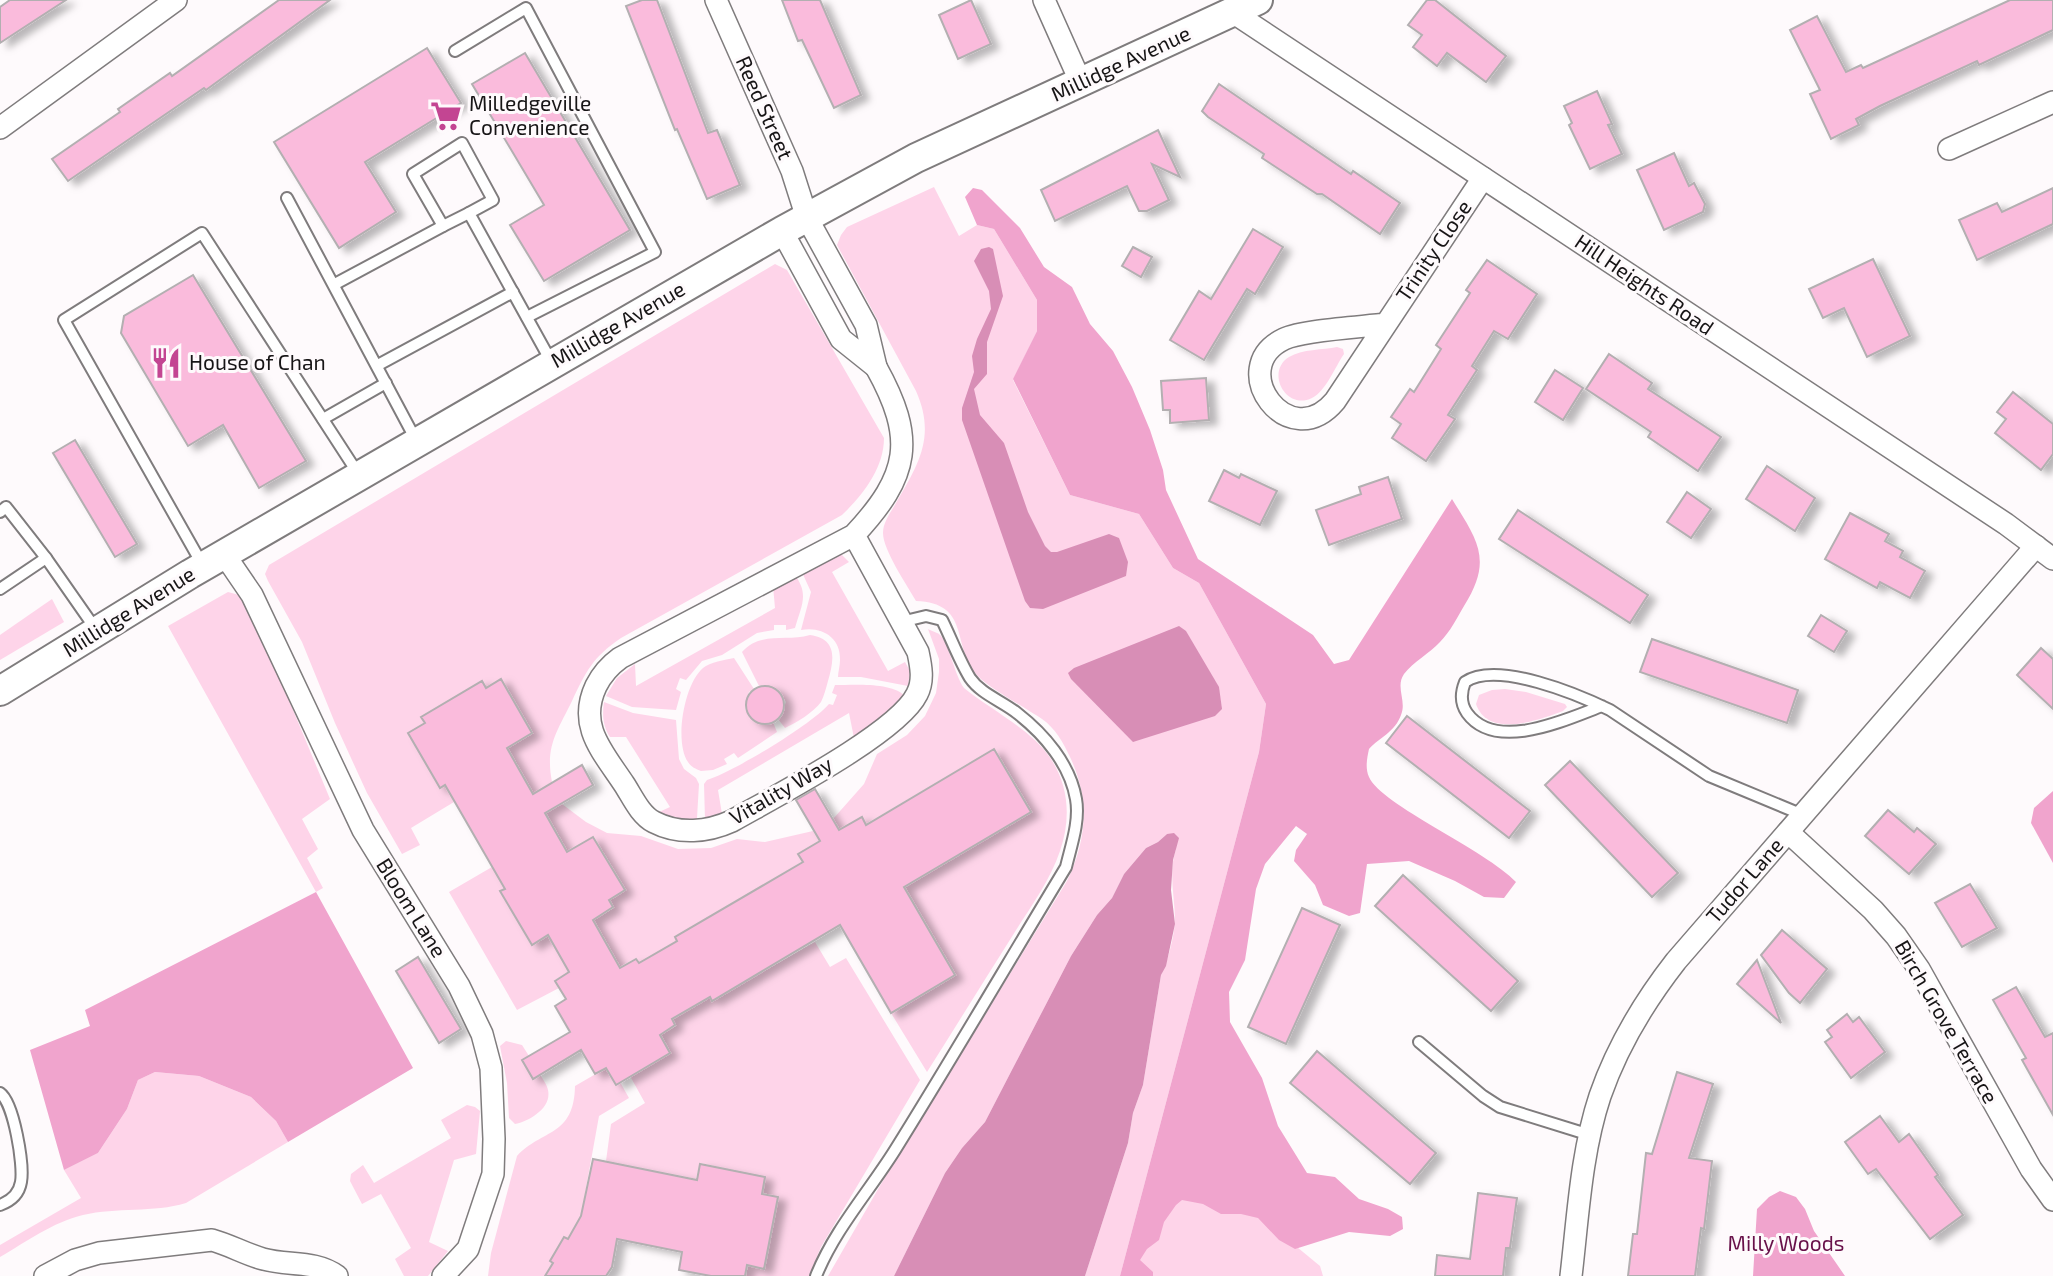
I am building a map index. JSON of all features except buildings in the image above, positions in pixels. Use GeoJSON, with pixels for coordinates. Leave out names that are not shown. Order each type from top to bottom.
{"type":"FeatureCollection","features":[{"type":"Feature","properties":{"kind":"street"},"geometry":{"type":"LineString","coordinates":[[0,128],[176,0]]}},
{"type":"Feature","properties":{"kind":"street","name":"Reed Street"},"geometry":{"type":"LineString","coordinates":[[716,0],[792,171],[807,218]]}},
{"type":"Feature","properties":{"kind":"street"},"geometry":{"type":"LineString","coordinates":[[1044,0],[1081,83]]}},
{"type":"Feature","properties":{"kind":"street","name":"Millidge Avenue"},"geometry":{"type":"LineString","coordinates":[[0,691],[213,560],[782,231],[916,158],[1246,6]]}},
{"type":"Feature","properties":{"kind":"street","name":"Hill Heights Road"},"geometry":{"type":"LineString","coordinates":[[1246,6],[1483,177],[2045,552]]}},
{"type":"Feature","properties":{"kind":"street"},"geometry":{"type":"LineString","coordinates":[[1949,149],[2053,102]]}},
{"type":"Feature","properties":{"kind":"street","name":"Trinity Close"},"geometry":{"type":"LineString","coordinates":[[1386,324],[1296,335],[1280,341],[1265,356],[1261,366],[1260,378],[1265,396],[1277,410],[1296,418],[1321,414],[1335,401],[1386,324],[1483,177]]}},
{"type":"Feature","properties":{"kind":"street","name":"Vitality Way"},"geometry":{"type":"LineString","coordinates":[[807,218],[866,325],[876,368],[891,394],[899,418],[903,445],[899,469],[877,510],[854,534],[607,667],[593,693],[588,713],[590,727],[596,741],[642,812],[653,822],[682,830],[716,828],[732,821],[854,749],[910,707],[919,692],[922,671],[918,652],[854,534]]}},
{"type":"Feature","properties":{"kind":"street","name":"Vitality Way"},"geometry":{"type":"LineString","coordinates":[[782,231],[841,339],[876,368]]}},
{"type":"Feature","properties":{"kind":"street","name":"Tudor Lane"},"geometry":{"type":"LineString","coordinates":[[1571,1276],[1590,1135],[1600,1097],[1617,1056],[1653,991],[1803,815],[2045,552]]}},
{"type":"Feature","properties":{"kind":"street","name":"Bloom Lane"},"geometry":{"type":"LineString","coordinates":[[213,560],[252,595],[363,830],[459,986],[482,1034],[491,1068],[495,1139],[493,1174],[468,1249],[443,1276]]}},
{"type":"Feature","properties":{"kind":"street","name":"Birch Grove Terrace"},"geometry":{"type":"LineString","coordinates":[[1788,832],[1873,910],[1896,936],[1919,969],[2031,1169],[2053,1200]]}},
{"type":"Feature","properties":{"kind":"street"},"geometry":{"type":"LineString","coordinates":[[46,1276],[75,1260],[99,1253],[212,1240],[266,1260],[315,1265],[337,1276]]}},
{"type":"Feature","properties":{"kind":"lane"},"geometry":{"type":"LineString","coordinates":[[455,51],[526,8],[655,252],[527,317]]}},
{"type":"Feature","properties":{"kind":"lane"},"geometry":{"type":"LineString","coordinates":[[334,284],[493,200],[462,144],[413,174],[443,226]]}},
{"type":"Feature","properties":{"kind":"lane"},"geometry":{"type":"LineString","coordinates":[[288,198],[417,442]]}},
{"type":"Feature","properties":{"kind":"lane"},"geometry":{"type":"LineString","coordinates":[[469,213],[552,363]]}},
{"type":"Feature","properties":{"kind":"lane"},"geometry":{"type":"LineString","coordinates":[[213,560],[64,320],[202,233],[359,475]]}},
{"type":"Feature","properties":{"kind":"lane"},"geometry":{"type":"LineString","coordinates":[[378,365],[513,292]]}},
{"type":"Feature","properties":{"kind":"lane"},"geometry":{"type":"LineString","coordinates":[[323,419],[386,383]]}},
{"type":"Feature","properties":{"kind":"lane"},"geometry":{"type":"LineString","coordinates":[[0,512],[6,507],[46,558],[97,632]]}},
{"type":"Feature","properties":{"kind":"lane"},"geometry":{"type":"LineString","coordinates":[[0,589],[46,558]]}},
{"type":"Feature","properties":{"kind":"lane"},"geometry":{"type":"LineString","coordinates":[[816,1276],[826,1250],[893,1154],[1066,867],[1075,831],[1076,800],[1064,765],[1041,734],[970,679],[942,620],[926,616],[901,622]]}},
{"type":"Feature","properties":{"kind":"lane"},"geometry":{"type":"LineString","coordinates":[[1602,706],[1544,727],[1509,731],[1483,726],[1466,711],[1462,698],[1465,682],[1472,677],[1505,676],[1555,687],[1602,706],[1709,776],[1803,815]]}},
{"type":"Feature","properties":{"kind":"lane"},"geometry":{"type":"LineString","coordinates":[[1419,1042],[1500,1107],[1590,1135]]}},
{"type":"Feature","properties":{"kind":"lane"},"geometry":{"type":"LineString","coordinates":[[0,1093],[5,1096],[12,1110],[21,1172],[18,1190],[13,1199],[0,1205]]}},
{"type":"Feature","properties":{"kind":"shaded area"},"geometry":{"type":"Polygon","coordinates":[[[934,187],[959,236],[977,225],[994,229],[1037,300],[1037,331],[1013,380],[1070,495],[1139,514],[1173,568],[1199,583],[1266,704],[1259,752],[1120,1276],[1085,1276],[1128,1143],[1133,1113],[1143,1085],[1161,975],[1173,934],[1175,921],[1172,876],[1176,849],[1167,834],[1146,848],[1124,874],[1112,898],[1097,915],[1071,956],[985,1122],[945,1173],[894,1276],[828,1276],[881,1184],[1067,881],[1079,850],[1084,819],[1081,788],[1070,757],[1058,736],[1042,719],[996,690],[975,673],[968,662],[952,617],[945,609],[933,603],[916,601],[891,558],[884,540],[883,529],[886,521],[918,462],[925,436],[925,422],[916,391],[837,245],[847,227],[934,187]]]}},
{"type":"Feature","properties":{"kind":"shaded area"},"geometry":{"type":"Polygon","coordinates":[[[981,249],[993,249],[1003,296],[987,342],[987,374],[974,389],[980,415],[1004,443],[1028,512],[1045,546],[1051,552],[1109,534],[1119,538],[1128,562],[1126,576],[1043,609],[1030,608],[1025,601],[962,420],[962,408],[974,372],[972,356],[991,309],[989,291],[974,261],[981,249]]]}},
{"type":"Feature","properties":{"kind":"shaded area"},"geometry":{"type":"Polygon","coordinates":[[[775,264],[787,270],[884,438],[880,460],[871,480],[842,515],[621,638],[597,658],[586,673],[557,731],[550,759],[552,782],[533,794],[507,748],[533,733],[501,679],[486,688],[481,681],[421,717],[425,723],[408,734],[440,787],[445,785],[454,802],[411,828],[420,845],[402,854],[367,793],[302,642],[268,581],[265,574],[269,565],[775,264]]]}},
{"type":"Feature","properties":{"kind":"shaded area"},"geometry":{"type":"Polygon","coordinates":[[[1337,347],[1343,349],[1344,354],[1317,395],[1303,401],[1287,395],[1279,380],[1279,372],[1289,357],[1300,352],[1337,347]]]}},
{"type":"Feature","properties":{"kind":"shaded area"},"geometry":{"type":"Polygon","coordinates":[[[840,553],[849,562],[832,572],[888,671],[905,662],[910,671],[908,686],[861,677],[838,677],[839,652],[833,639],[816,630],[801,630],[811,592],[801,570],[840,553]]]}},
{"type":"Feature","properties":{"kind":"shaded area"},"geometry":{"type":"Polygon","coordinates":[[[794,574],[803,594],[795,628],[786,630],[786,625],[774,625],[774,630],[757,633],[722,655],[702,661],[686,680],[680,678],[676,689],[681,692],[676,710],[632,707],[606,696],[617,678],[635,664],[636,686],[775,608],[773,586],[794,574]]]}},
{"type":"Feature","properties":{"kind":"shaded area"},"geometry":{"type":"Polygon","coordinates":[[[228,592],[244,599],[330,799],[302,819],[318,849],[307,858],[323,888],[316,892],[168,626],[228,592]]]}},
{"type":"Feature","properties":{"kind":"shaded area"},"geometry":{"type":"Polygon","coordinates":[[[52,599],[64,622],[0,660],[0,635],[52,599]]]}},
{"type":"Feature","properties":{"kind":"shaded area"},"geometry":{"type":"Polygon","coordinates":[[[1179,626],[1186,631],[1219,687],[1222,709],[1215,716],[1133,742],[1068,673],[1074,668],[1179,626]]]}},
{"type":"Feature","properties":{"kind":"shaded area"},"geometry":{"type":"Polygon","coordinates":[[[928,629],[943,638],[964,688],[1022,730],[1051,759],[1062,781],[1067,815],[1064,839],[1045,884],[927,1072],[891,1013],[955,975],[904,888],[1031,812],[994,749],[866,824],[861,817],[839,830],[833,819],[864,784],[877,754],[907,735],[925,716],[936,693],[939,659],[928,629]]]}},
{"type":"Feature","properties":{"kind":"shaded area"},"geometry":{"type":"Polygon","coordinates":[[[810,635],[819,637],[830,646],[832,666],[828,681],[818,706],[785,728],[778,719],[786,702],[777,689],[759,686],[742,652],[757,641],[765,639],[810,635]]]}},
{"type":"Feature","properties":{"kind":"shaded area"},"geometry":{"type":"Polygon","coordinates":[[[734,658],[754,689],[749,692],[745,709],[754,722],[773,722],[777,732],[738,758],[734,753],[724,759],[727,764],[713,770],[701,771],[688,762],[684,753],[682,728],[686,700],[696,676],[703,668],[734,658]]]}},
{"type":"Feature","properties":{"kind":"shaded area"},"geometry":{"type":"Polygon","coordinates":[[[835,685],[881,686],[904,695],[897,704],[854,738],[849,713],[718,790],[722,814],[705,820],[704,784],[707,780],[771,747],[806,724],[829,704],[833,705],[837,695],[832,693],[835,685]]]}},
{"type":"Feature","properties":{"kind":"shaded area"},"geometry":{"type":"Polygon","coordinates":[[[1505,689],[1526,692],[1565,704],[1567,707],[1563,711],[1528,722],[1502,724],[1491,721],[1482,715],[1476,704],[1479,695],[1505,689]]]}},
{"type":"Feature","properties":{"kind":"shaded area"},"geometry":{"type":"Polygon","coordinates":[[[604,702],[633,713],[676,720],[679,759],[684,769],[696,778],[699,784],[695,821],[678,821],[657,813],[670,807],[626,737],[610,737],[604,720],[604,702]]]}},
{"type":"Feature","properties":{"kind":"shaded area"},"geometry":{"type":"Polygon","coordinates":[[[562,804],[586,822],[607,833],[641,836],[678,849],[711,848],[737,839],[765,842],[813,831],[820,842],[798,854],[802,862],[675,937],[677,941],[639,963],[636,958],[620,967],[610,949],[593,958],[576,930],[614,908],[609,900],[625,890],[594,837],[567,852],[545,813],[562,804]]]}},
{"type":"Feature","properties":{"kind":"shaded area"},"geometry":{"type":"Polygon","coordinates":[[[1174,833],[1179,838],[1173,860],[1171,890],[1175,924],[1166,966],[1161,975],[1143,1085],[1133,1113],[1128,1143],[1085,1276],[894,1276],[945,1173],[985,1122],[1071,956],[1097,915],[1112,898],[1124,874],[1146,848],[1167,834],[1174,833]]]}},
{"type":"Feature","properties":{"kind":"shaded area"},"geometry":{"type":"Polygon","coordinates":[[[492,867],[505,889],[501,892],[531,945],[548,936],[553,944],[583,964],[555,980],[559,988],[517,1010],[449,892],[492,867]]]}},
{"type":"Feature","properties":{"kind":"shaded area"},"geometry":{"type":"Polygon","coordinates":[[[815,942],[830,967],[846,958],[920,1080],[821,1247],[809,1276],[746,1276],[748,1266],[764,1268],[778,1197],[763,1193],[765,1177],[700,1163],[696,1179],[606,1161],[611,1124],[645,1103],[630,1076],[671,1053],[660,1035],[676,1026],[672,1020],[710,997],[712,1001],[815,942]]]}},
{"type":"Feature","properties":{"kind":"shaded area"},"geometry":{"type":"Polygon","coordinates":[[[506,1041],[522,1045],[529,1056],[522,1060],[533,1079],[540,1075],[548,1090],[543,1108],[533,1117],[515,1124],[509,1118],[507,1083],[500,1046],[506,1041]]]}},
{"type":"Feature","properties":{"kind":"shaded area"},"geometry":{"type":"Polygon","coordinates":[[[606,1068],[615,1084],[620,1082],[629,1098],[599,1116],[579,1227],[576,1225],[567,1239],[564,1237],[545,1276],[488,1276],[491,1253],[517,1156],[563,1123],[573,1103],[575,1086],[606,1068]]]}},
{"type":"Feature","properties":{"kind":"shaded area"},"geometry":{"type":"Polygon","coordinates":[[[155,1072],[199,1076],[251,1097],[276,1121],[288,1142],[186,1203],[72,1218],[0,1257],[0,1245],[81,1198],[64,1170],[98,1153],[127,1109],[138,1080],[155,1072]]]}},
{"type":"Feature","properties":{"kind":"shaded area"},"geometry":{"type":"Polygon","coordinates":[[[467,1105],[480,1111],[476,1154],[454,1160],[429,1242],[448,1251],[428,1276],[404,1276],[395,1259],[411,1248],[381,1194],[362,1204],[350,1181],[351,1174],[363,1165],[374,1183],[451,1138],[441,1120],[467,1105]]]}},
{"type":"Feature","properties":{"kind":"shaded area"},"geometry":{"type":"Polygon","coordinates":[[[1180,1195],[1257,1214],[1320,1266],[1323,1276],[1148,1276],[1136,1257],[1180,1195]]]}},
{"type":"Feature","properties":{"kind":"green space"},"geometry":{"type":"Polygon","coordinates":[[[973,188],[982,190],[1020,228],[1044,267],[1072,287],[1090,324],[1113,351],[1150,430],[1163,470],[1166,490],[1198,559],[1313,635],[1334,664],[1349,660],[1452,499],[1475,539],[1480,563],[1473,590],[1444,638],[1404,674],[1401,684],[1401,715],[1391,730],[1369,749],[1367,770],[1378,788],[1393,801],[1502,869],[1516,882],[1504,898],[1484,897],[1409,861],[1367,864],[1360,913],[1349,916],[1323,905],[1315,885],[1294,861],[1296,850],[1307,834],[1296,826],[1265,864],[1256,889],[1245,960],[1229,992],[1230,1022],[1262,1078],[1278,1126],[1307,1173],[1335,1177],[1359,1199],[1402,1217],[1403,1229],[1390,1236],[1349,1232],[1295,1249],[1279,1240],[1258,1218],[1241,1214],[1221,1214],[1203,1204],[1182,1200],[1164,1222],[1159,1240],[1147,1249],[1140,1260],[1153,1272],[1153,1276],[1120,1276],[1259,752],[1266,704],[1199,583],[1173,568],[1139,514],[1070,495],[1013,379],[1037,331],[1037,300],[994,229],[977,225],[965,197],[973,188]]]}},
{"type":"Feature","properties":{"kind":"green space"},"geometry":{"type":"Polygon","coordinates":[[[2053,791],[2053,863],[2031,823],[2034,808],[2053,791]]]}},
{"type":"Feature","properties":{"kind":"green space"},"geometry":{"type":"Polygon","coordinates":[[[316,892],[413,1068],[288,1142],[276,1121],[251,1097],[199,1076],[155,1072],[138,1080],[127,1109],[98,1153],[64,1170],[30,1050],[90,1026],[85,1010],[316,892]]]}},
{"type":"Feature","properties":{"kind":"green space","name":"Milly Woods"},"geometry":{"type":"Polygon","coordinates":[[[1780,1191],[1796,1197],[1805,1209],[1814,1231],[1845,1276],[1753,1276],[1757,1209],[1780,1191]]]}},
{"type":"Feature","properties":{"kind":"place","name":"Milledgeville Convenience"},"geometry":{"type":"Point","coordinates":[446,116]}},
{"type":"Feature","properties":{"kind":"place","name":"House of Chan"},"geometry":{"type":"Point","coordinates":[166,363]}}]}
